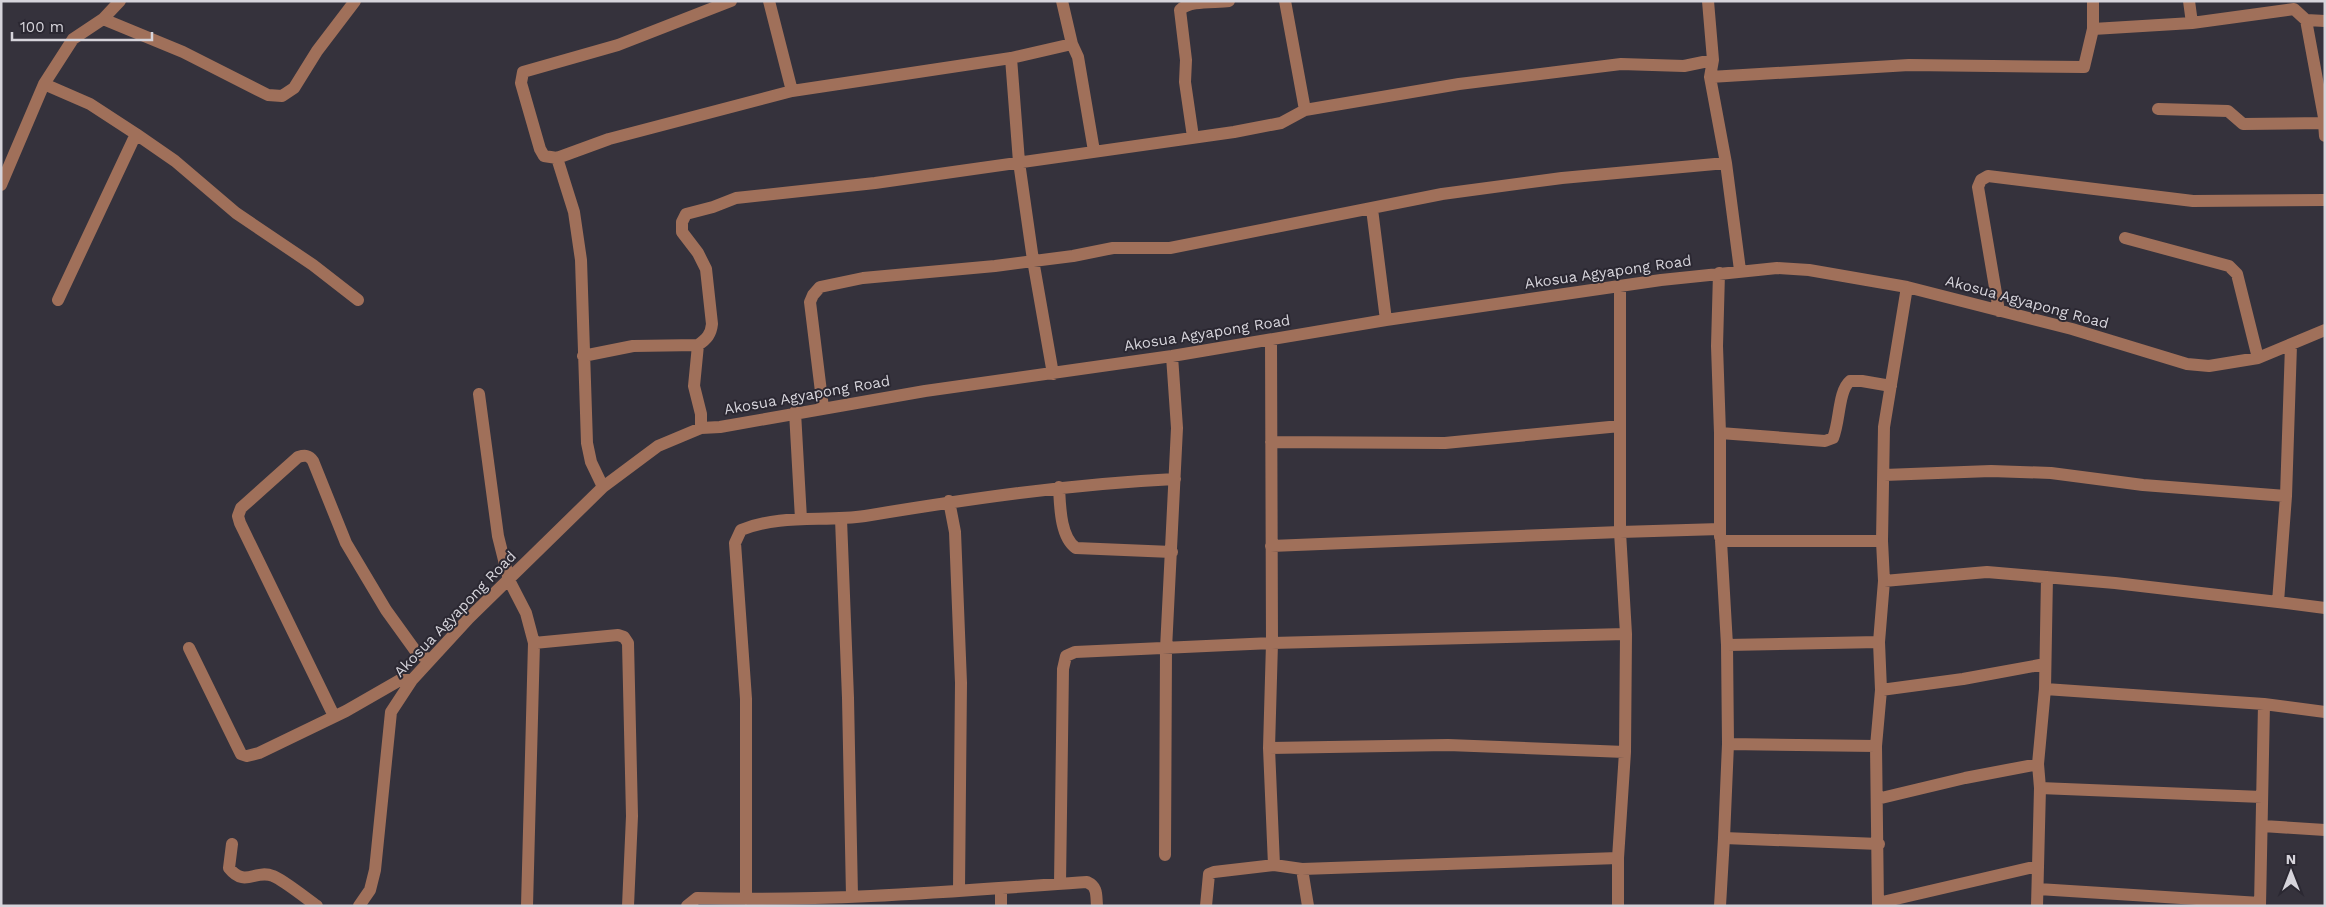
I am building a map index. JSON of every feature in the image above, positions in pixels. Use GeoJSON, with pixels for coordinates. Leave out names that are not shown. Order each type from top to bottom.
{"type":"FeatureCollection","features":[{"type":"Feature","properties":{"kind":"street"},"geometry":{"type":"LineString","coordinates":[[1,185],[44,84],[73,39],[103,18],[120,1]]}},
{"type":"Feature","properties":{"kind":"street"},"geometry":{"type":"LineString","coordinates":[[103,18],[183,52],[268,95],[282,96],[294,88],[317,51],[355,1]]}},
{"type":"Feature","properties":{"kind":"street"},"geometry":{"type":"LineString","coordinates":[[731,1],[618,45],[523,72],[521,83],[540,149],[544,156],[557,158],[609,139],[792,91],[1011,58],[1072,44]]}},
{"type":"Feature","properties":{"kind":"street"},"geometry":{"type":"LineString","coordinates":[[769,1],[792,91]]}},
{"type":"Feature","properties":{"kind":"street"},"geometry":{"type":"LineString","coordinates":[[1062,1],[1072,44],[1078,57],[1094,151]]}},
{"type":"Feature","properties":{"kind":"street"},"geometry":{"type":"LineString","coordinates":[[1193,137],[1185,82],[1186,60],[1180,10],[1184,5],[1229,1]]}},
{"type":"Feature","properties":{"kind":"street"},"geometry":{"type":"LineString","coordinates":[[1285,1],[1305,110]]}},
{"type":"Feature","properties":{"kind":"street"},"geometry":{"type":"LineString","coordinates":[[1708,1],[1713,60],[1710,77],[1726,163],[1740,270]]}},
{"type":"Feature","properties":{"kind":"street"},"geometry":{"type":"LineString","coordinates":[[1710,77],[1909,65],[2084,67],[2093,29],[2093,1]]}},
{"type":"Feature","properties":{"kind":"street"},"geometry":{"type":"LineString","coordinates":[[2189,1],[2192,22]]}},
{"type":"Feature","properties":{"kind":"street"},"geometry":{"type":"LineString","coordinates":[[2093,29],[2192,22],[2294,5],[2306,20],[2324,127],[2243,124],[2228,112],[2158,110]]}},
{"type":"Feature","properties":{"kind":"street"},"geometry":{"type":"LineString","coordinates":[[2306,20],[2325,21]]}},
{"type":"Feature","properties":{"kind":"street"},"geometry":{"type":"LineString","coordinates":[[1011,58],[1019,162],[1033,260],[1053,374]]}},
{"type":"Feature","properties":{"kind":"street"},"geometry":{"type":"LineString","coordinates":[[583,356],[633,346],[698,344],[705,340],[711,332],[712,317],[706,269],[698,253],[682,232],[682,222],[686,214],[736,198],[875,182],[1264,127],[1282,123],[1305,110],[1478,82],[1621,64],[1684,66],[1713,60]]}},
{"type":"Feature","properties":{"kind":"street"},"geometry":{"type":"LineString","coordinates":[[44,84],[90,104],[136,134],[175,161],[236,213],[313,265],[358,300]]}},
{"type":"Feature","properties":{"kind":"street"},"geometry":{"type":"LineString","coordinates":[[58,300],[136,134]]}},
{"type":"Feature","properties":{"kind":"street"},"geometry":{"type":"LineString","coordinates":[[557,158],[574,212],[581,260],[587,443],[591,462],[603,487]]}},
{"type":"Feature","properties":{"kind":"street"},"geometry":{"type":"LineString","coordinates":[[823,408],[810,302],[820,287],[863,278],[995,266],[1073,256],[1113,248],[1170,248],[1372,209],[1405,200],[1511,184],[1726,163]]}},
{"type":"Feature","properties":{"kind":"street"},"geometry":{"type":"LineString","coordinates":[[1999,311],[1978,187],[1981,180],[1988,176],[2193,201],[2325,200]]}},
{"type":"Feature","properties":{"kind":"street"},"geometry":{"type":"LineString","coordinates":[[1372,209],[1386,320]]}},
{"type":"Feature","properties":{"kind":"street"},"geometry":{"type":"LineString","coordinates":[[2125,238],[2229,266],[2236,274],[2258,358]]}},
{"type":"Feature","properties":{"kind":"street","name":"Akosua Agyapong Road"},"geometry":{"type":"LineString","coordinates":[[358,906],[370,890],[378,848],[391,712],[412,680],[469,618],[603,487],[658,446],[701,428],[720,427],[795,412],[925,391],[1172,356],[1386,320],[1740,270],[1777,268],[1809,270],[1906,287],[2072,329],[2187,364],[2209,366],[2258,358],[2325,330]]}},
{"type":"Feature","properties":{"kind":"street"},"geometry":{"type":"LineString","coordinates":[[1719,273],[1717,346],[1720,434],[1720,535],[1726,646],[1728,744],[1720,906]]}},
{"type":"Feature","properties":{"kind":"street"},"geometry":{"type":"LineString","coordinates":[[1618,906],[1618,858],[1625,752],[1626,634],[1620,532],[1620,286]]}},
{"type":"Feature","properties":{"kind":"street"},"geometry":{"type":"LineString","coordinates":[[1906,287],[1884,427],[1882,540],[1884,581],[1879,642],[1881,690],[1876,746],[1879,844],[1878,904],[2038,866]]}},
{"type":"Feature","properties":{"kind":"street"},"geometry":{"type":"LineString","coordinates":[[1271,340],[1272,643],[1269,748],[1274,865]]}},
{"type":"Feature","properties":{"kind":"street"},"geometry":{"type":"LineString","coordinates":[[698,344],[694,386],[701,414],[701,428]]}},
{"type":"Feature","properties":{"kind":"street"},"geometry":{"type":"LineString","coordinates":[[2278,602],[2286,496],[2291,345]]}},
{"type":"Feature","properties":{"kind":"street"},"geometry":{"type":"LineString","coordinates":[[1165,855],[1166,649],[1177,428],[1172,356]]}},
{"type":"Feature","properties":{"kind":"street"},"geometry":{"type":"LineString","coordinates":[[1720,434],[1825,441],[1833,438],[1838,426],[1845,386],[1850,381],[1862,380],[1891,386]]}},
{"type":"Feature","properties":{"kind":"street"},"geometry":{"type":"LineString","coordinates":[[479,394],[498,536],[509,580],[526,612],[534,643],[527,906]]}},
{"type":"Feature","properties":{"kind":"street"},"geometry":{"type":"LineString","coordinates":[[795,412],[795,450],[801,519]]}},
{"type":"Feature","properties":{"kind":"street"},"geometry":{"type":"LineString","coordinates":[[1271,442],[1445,443],[1620,426]]}},
{"type":"Feature","properties":{"kind":"street"},"geometry":{"type":"LineString","coordinates":[[334,716],[238,516],[241,508],[298,457],[304,455],[310,457],[313,461],[346,543],[386,610],[417,653],[430,660]]}},
{"type":"Feature","properties":{"kind":"street"},"geometry":{"type":"LineString","coordinates":[[1884,475],[1991,471],[2051,473],[2143,485],[2286,496]]}},
{"type":"Feature","properties":{"kind":"street"},"geometry":{"type":"LineString","coordinates":[[746,899],[746,699],[735,543],[741,530],[775,520],[841,518],[949,501],[1059,487],[1174,479]]}},
{"type":"Feature","properties":{"kind":"street"},"geometry":{"type":"LineString","coordinates":[[1059,487],[1061,511],[1066,530],[1070,544],[1076,548],[1172,552]]}},
{"type":"Feature","properties":{"kind":"street"},"geometry":{"type":"LineString","coordinates":[[949,501],[955,532],[961,683],[959,889]]}},
{"type":"Feature","properties":{"kind":"street"},"geometry":{"type":"LineString","coordinates":[[841,518],[848,688],[852,896]]}},
{"type":"Feature","properties":{"kind":"street"},"geometry":{"type":"LineString","coordinates":[[1271,546],[1620,532],[1882,540]]}},
{"type":"Feature","properties":{"kind":"street"},"geometry":{"type":"LineString","coordinates":[[1884,581],[1987,572],[2115,583],[2325,608]]}},
{"type":"Feature","properties":{"kind":"street"},"geometry":{"type":"LineString","coordinates":[[2037,906],[2040,788],[2038,764],[2045,689],[2047,578]]}},
{"type":"Feature","properties":{"kind":"street"},"geometry":{"type":"LineString","coordinates":[[1060,884],[1063,669],[1066,656],[1075,652],[1272,643],[1626,634]]}},
{"type":"Feature","properties":{"kind":"street"},"geometry":{"type":"LineString","coordinates":[[534,643],[618,635],[624,637],[628,643],[632,816],[628,906]]}},
{"type":"Feature","properties":{"kind":"street"},"geometry":{"type":"LineString","coordinates":[[1726,646],[1879,642]]}},
{"type":"Feature","properties":{"kind":"street"},"geometry":{"type":"LineString","coordinates":[[189,648],[241,754],[247,756],[259,753],[365,701],[400,680],[412,680]]}},
{"type":"Feature","properties":{"kind":"street"},"geometry":{"type":"LineString","coordinates":[[1881,690],[1963,679],[2045,664]]}},
{"type":"Feature","properties":{"kind":"street"},"geometry":{"type":"LineString","coordinates":[[2045,689],[2264,704],[2325,712]]}},
{"type":"Feature","properties":{"kind":"street"},"geometry":{"type":"LineString","coordinates":[[2038,889],[2260,904],[2264,704]]}},
{"type":"Feature","properties":{"kind":"street"},"geometry":{"type":"LineString","coordinates":[[1728,744],[1876,746]]}},
{"type":"Feature","properties":{"kind":"street"},"geometry":{"type":"LineString","coordinates":[[1269,748],[1448,745],[1625,752]]}},
{"type":"Feature","properties":{"kind":"street"},"geometry":{"type":"LineString","coordinates":[[1877,799],[1965,778],[2038,764]]}},
{"type":"Feature","properties":{"kind":"street"},"geometry":{"type":"LineString","coordinates":[[2040,788],[2262,797]]}},
{"type":"Feature","properties":{"kind":"street"},"geometry":{"type":"LineString","coordinates":[[2263,826],[2325,830]]}},
{"type":"Feature","properties":{"kind":"street"},"geometry":{"type":"LineString","coordinates":[[1724,838],[1879,844]]}},
{"type":"Feature","properties":{"kind":"street"},"geometry":{"type":"LineString","coordinates":[[232,844],[229,868],[235,876],[244,878],[273,876],[316,906]]}},
{"type":"Feature","properties":{"kind":"street"},"geometry":{"type":"LineString","coordinates":[[1206,906],[1209,874],[1274,865],[1302,869],[1618,858]]}},
{"type":"Feature","properties":{"kind":"street"},"geometry":{"type":"LineString","coordinates":[[1302,869],[1308,906]]}},
{"type":"Feature","properties":{"kind":"street"},"geometry":{"type":"LineString","coordinates":[[687,906],[696,898],[746,899],[914,894],[959,889],[1087,882],[1093,884],[1096,889],[1096,906]]}},
{"type":"Feature","properties":{"kind":"street"},"geometry":{"type":"LineString","coordinates":[[1001,888],[1001,906]]}},
{"type":"Feature","properties":{"kind":"street"},"geometry":{"type":"LineString","coordinates":[[367,906],[370,890]]}}]}
